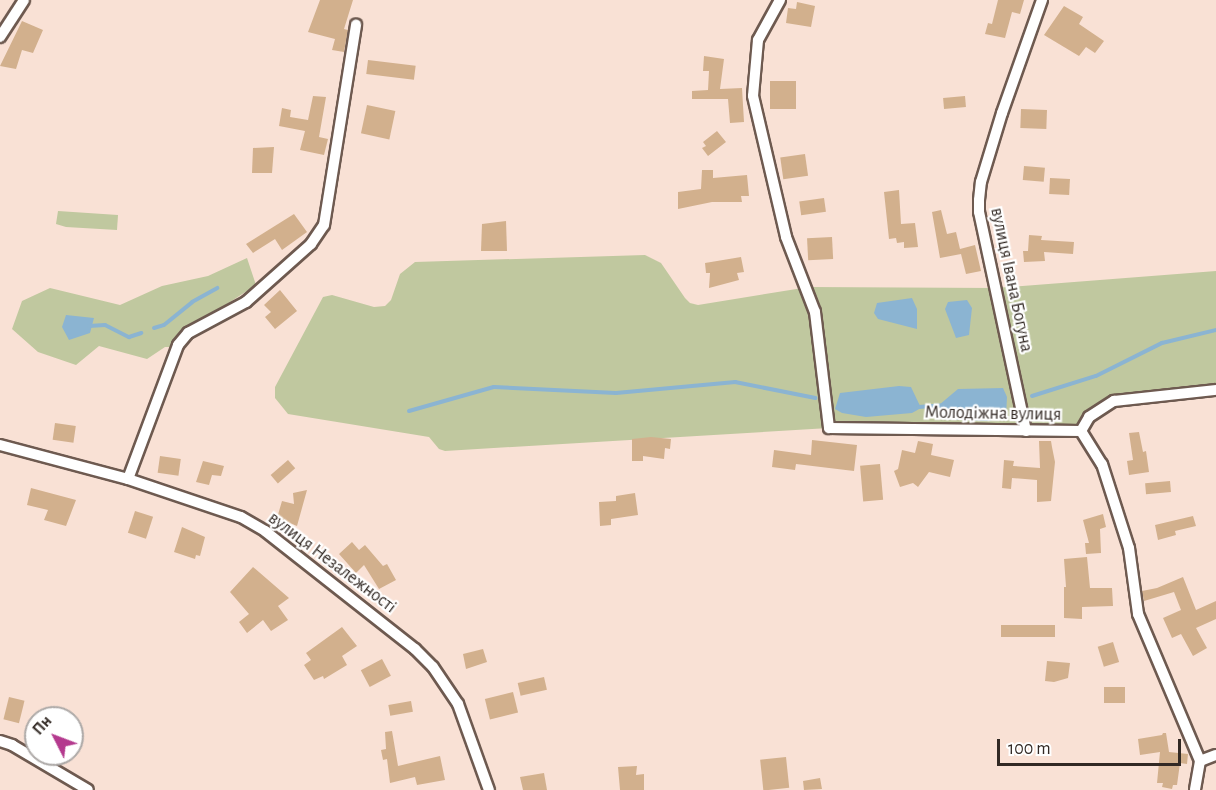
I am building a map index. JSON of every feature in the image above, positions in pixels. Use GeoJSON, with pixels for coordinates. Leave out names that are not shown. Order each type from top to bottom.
{"type":"FeatureCollection","features":[{"type":"Feature","properties":{"kind":"street"},"geometry":{"type":"LineString","coordinates":[[0,37],[24,0]]}},
{"type":"Feature","properties":{"kind":"street","name":"Молодіжна вулиця"},"geometry":{"type":"LineString","coordinates":[[780,0],[758,40],[753,96],[786,237],[815,312],[829,428],[1081,431],[1089,417],[1114,401],[1216,390]]}},
{"type":"Feature","properties":{"kind":"street","name":"вулиця Івана Богуна"},"geometry":{"type":"LineString","coordinates":[[1026,430],[979,212],[979,200],[981,182],[1002,113],[1042,0]]}},
{"type":"Feature","properties":{"kind":"street"},"geometry":{"type":"LineString","coordinates":[[128,479],[178,345],[188,333],[246,302],[311,244],[324,225],[356,26]]}},
{"type":"Feature","properties":{"kind":"street"},"geometry":{"type":"LineString","coordinates":[[1081,431],[1102,464],[1129,548],[1138,614],[1200,761],[1196,790]]}},
{"type":"Feature","properties":{"kind":"street","name":"вулиця Незалежності"},"geometry":{"type":"LineString","coordinates":[[0,445],[128,479],[241,518],[265,531],[415,649],[433,667],[458,704],[489,790]]}},
{"type":"Feature","properties":{"kind":"street"},"geometry":{"type":"LineString","coordinates":[[0,741],[12,745],[88,790]]}},
{"type":"Feature","properties":{"kind":"street"},"geometry":{"type":"LineString","coordinates":[[1200,761],[1216,754]]}},
{"type":"Feature","properties":{"kind":"green space"},"geometry":{"type":"Polygon","coordinates":[[[58,211],[118,215],[117,230],[66,227],[56,224],[58,211]]]}},
{"type":"Feature","properties":{"kind":"green space"},"geometry":{"type":"Polygon","coordinates":[[[645,255],[661,263],[685,298],[690,303],[698,305],[809,287],[995,288],[1216,271],[1216,390],[1114,401],[1081,431],[829,428],[445,451],[439,449],[429,437],[288,414],[275,398],[275,387],[323,297],[332,295],[374,307],[385,306],[391,300],[400,274],[415,262],[645,255]]]}},
{"type":"Feature","properties":{"kind":"green space"},"geometry":{"type":"Polygon","coordinates":[[[247,258],[256,285],[201,321],[185,347],[165,347],[147,359],[99,346],[76,365],[38,352],[12,329],[22,301],[50,288],[120,305],[162,286],[208,276],[247,258]]]}},
{"type":"Feature","properties":{"kind":"water"},"geometry":{"type":"Polygon","coordinates":[[[912,298],[917,309],[917,329],[878,319],[874,313],[877,303],[912,298]]]}},
{"type":"Feature","properties":{"kind":"water"},"geometry":{"type":"Polygon","coordinates":[[[967,300],[972,308],[969,335],[956,338],[945,309],[948,302],[967,300]]]}},
{"type":"Feature","properties":{"kind":"water"},"geometry":{"type":"Polygon","coordinates":[[[66,315],[94,318],[90,333],[69,340],[62,327],[66,315]]]}},
{"type":"Feature","properties":{"kind":"water"},"geometry":{"type":"Polygon","coordinates":[[[899,386],[911,387],[921,408],[912,413],[866,417],[842,413],[835,409],[840,393],[899,386]]]}},
{"type":"Feature","properties":{"kind":"water"},"geometry":{"type":"Polygon","coordinates":[[[1003,388],[1007,397],[1006,417],[988,421],[943,419],[939,405],[958,389],[1003,388]]]}},
{"type":"Feature","properties":{"kind":"building"},"geometry":{"type":"Polygon","coordinates":[[[320,0],[353,0],[344,29],[348,30],[344,52],[332,50],[335,39],[308,32],[320,0]]]}},
{"type":"Feature","properties":{"kind":"building"},"geometry":{"type":"Polygon","coordinates":[[[998,0],[1024,0],[1020,14],[1012,12],[1005,38],[985,34],[988,23],[992,24],[998,0]]]}},
{"type":"Feature","properties":{"kind":"building"},"geometry":{"type":"Polygon","coordinates":[[[797,2],[815,6],[811,27],[786,23],[788,8],[796,9],[797,2]]]}},
{"type":"Feature","properties":{"kind":"building"},"geometry":{"type":"Polygon","coordinates":[[[1064,6],[1083,17],[1079,24],[1104,41],[1095,53],[1086,47],[1079,56],[1044,35],[1064,6]]]}},
{"type":"Feature","properties":{"kind":"building"},"geometry":{"type":"Polygon","coordinates":[[[22,21],[43,30],[33,53],[22,50],[16,69],[0,66],[22,21]]]}},
{"type":"Feature","properties":{"kind":"building"},"geometry":{"type":"Polygon","coordinates":[[[704,56],[724,59],[720,89],[742,88],[744,122],[730,123],[728,99],[692,99],[692,91],[708,90],[709,71],[703,71],[704,56]]]}},
{"type":"Feature","properties":{"kind":"building"},"geometry":{"type":"Polygon","coordinates":[[[368,60],[416,66],[414,80],[366,74],[368,60]]]}},
{"type":"Feature","properties":{"kind":"building"},"geometry":{"type":"Polygon","coordinates":[[[770,81],[796,81],[796,109],[770,109],[770,81]]]}},
{"type":"Feature","properties":{"kind":"building"},"geometry":{"type":"Polygon","coordinates":[[[313,96],[326,97],[319,137],[328,139],[324,155],[300,150],[305,131],[279,126],[282,108],[291,110],[290,117],[308,120],[313,96]]]}},
{"type":"Feature","properties":{"kind":"building"},"geometry":{"type":"Polygon","coordinates":[[[965,96],[966,107],[944,109],[943,98],[965,96]]]}},
{"type":"Feature","properties":{"kind":"building"},"geometry":{"type":"Polygon","coordinates":[[[367,105],[395,111],[389,139],[361,133],[367,105]]]}},
{"type":"Feature","properties":{"kind":"building"},"geometry":{"type":"Polygon","coordinates":[[[1021,109],[1047,110],[1046,129],[1020,128],[1021,109]]]}},
{"type":"Feature","properties":{"kind":"building"},"geometry":{"type":"Polygon","coordinates":[[[717,131],[726,142],[708,156],[702,148],[706,146],[703,142],[717,131]]]}},
{"type":"Feature","properties":{"kind":"building"},"geometry":{"type":"Polygon","coordinates":[[[274,147],[272,173],[252,173],[253,148],[274,147]]]}},
{"type":"Feature","properties":{"kind":"building"},"geometry":{"type":"Polygon","coordinates":[[[805,154],[808,176],[783,179],[780,157],[805,154]]]}},
{"type":"Feature","properties":{"kind":"building"},"geometry":{"type":"Polygon","coordinates":[[[1024,166],[1045,168],[1044,182],[1023,180],[1024,166]]]}},
{"type":"Feature","properties":{"kind":"building"},"geometry":{"type":"Polygon","coordinates":[[[702,170],[713,170],[713,178],[747,175],[749,196],[741,196],[742,202],[712,202],[678,209],[678,192],[701,189],[702,170]]]}},
{"type":"Feature","properties":{"kind":"building"},"geometry":{"type":"Polygon","coordinates":[[[1050,178],[1070,179],[1069,195],[1049,194],[1050,178]]]}},
{"type":"Feature","properties":{"kind":"building"},"geometry":{"type":"Polygon","coordinates":[[[899,190],[901,224],[915,223],[918,247],[904,248],[904,242],[897,243],[896,238],[889,239],[884,192],[899,190]]]}},
{"type":"Feature","properties":{"kind":"building"},"geometry":{"type":"Polygon","coordinates":[[[824,198],[826,212],[801,215],[799,201],[824,198]]]}},
{"type":"Feature","properties":{"kind":"building"},"geometry":{"type":"Polygon","coordinates":[[[941,210],[947,234],[956,232],[960,249],[975,245],[981,271],[966,274],[961,254],[940,258],[932,212],[941,210]]]}},
{"type":"Feature","properties":{"kind":"building"},"geometry":{"type":"Polygon","coordinates":[[[294,214],[307,232],[282,250],[275,239],[253,253],[246,244],[294,214]]]}},
{"type":"Feature","properties":{"kind":"building"},"geometry":{"type":"Polygon","coordinates":[[[506,221],[507,251],[481,251],[482,224],[506,221]]]}},
{"type":"Feature","properties":{"kind":"building"},"geometry":{"type":"Polygon","coordinates":[[[1029,235],[1042,236],[1041,240],[1074,242],[1073,254],[1044,252],[1045,261],[1024,262],[1023,251],[1028,251],[1029,235]]]}},
{"type":"Feature","properties":{"kind":"building"},"geometry":{"type":"Polygon","coordinates":[[[832,237],[833,259],[808,260],[807,238],[832,237]]]}},
{"type":"Feature","properties":{"kind":"building"},"geometry":{"type":"Polygon","coordinates":[[[741,257],[744,272],[737,273],[739,280],[709,288],[710,273],[706,273],[705,263],[741,257]]]}},
{"type":"Feature","properties":{"kind":"building"},"geometry":{"type":"Polygon","coordinates":[[[280,290],[297,311],[275,329],[265,317],[271,312],[264,305],[280,290]]]}},
{"type":"Feature","properties":{"kind":"building"},"geometry":{"type":"Polygon","coordinates":[[[55,423],[76,426],[73,443],[53,440],[55,423]]]}},
{"type":"Feature","properties":{"kind":"building"},"geometry":{"type":"Polygon","coordinates":[[[1139,432],[1143,452],[1146,451],[1149,472],[1129,475],[1127,461],[1133,460],[1129,433],[1139,432]]]}},
{"type":"Feature","properties":{"kind":"building"},"geometry":{"type":"Polygon","coordinates":[[[651,437],[671,439],[670,449],[665,448],[664,459],[643,456],[643,461],[632,461],[632,439],[651,437]]]}},
{"type":"Feature","properties":{"kind":"building"},"geometry":{"type":"Polygon","coordinates":[[[812,440],[857,445],[854,471],[796,464],[795,470],[772,467],[774,450],[811,455],[812,440]]]}},
{"type":"Feature","properties":{"kind":"building"},"geometry":{"type":"Polygon","coordinates":[[[918,441],[933,444],[931,455],[954,460],[950,477],[929,472],[918,487],[913,483],[900,487],[894,471],[898,469],[902,450],[915,453],[918,441]]]}},
{"type":"Feature","properties":{"kind":"building"},"geometry":{"type":"Polygon","coordinates":[[[1039,441],[1051,441],[1055,462],[1051,501],[1037,502],[1037,480],[1012,478],[1011,489],[1002,488],[1004,460],[1014,461],[1013,466],[1040,468],[1039,441]]]}},
{"type":"Feature","properties":{"kind":"building"},"geometry":{"type":"Polygon","coordinates":[[[160,456],[181,459],[178,476],[158,473],[160,456]]]}},
{"type":"Feature","properties":{"kind":"building"},"geometry":{"type":"Polygon","coordinates":[[[288,460],[295,468],[278,483],[271,475],[288,460]]]}},
{"type":"Feature","properties":{"kind":"building"},"geometry":{"type":"Polygon","coordinates":[[[203,461],[224,466],[221,476],[212,475],[209,485],[196,482],[203,461]]]}},
{"type":"Feature","properties":{"kind":"building"},"geometry":{"type":"Polygon","coordinates":[[[880,464],[883,500],[863,502],[860,466],[880,464]]]}},
{"type":"Feature","properties":{"kind":"building"},"geometry":{"type":"Polygon","coordinates":[[[1170,481],[1171,492],[1146,494],[1145,483],[1170,481]]]}},
{"type":"Feature","properties":{"kind":"building"},"geometry":{"type":"Polygon","coordinates":[[[31,488],[76,500],[66,526],[44,520],[48,510],[27,505],[31,488]]]}},
{"type":"Feature","properties":{"kind":"building"},"geometry":{"type":"Polygon","coordinates":[[[307,490],[297,526],[277,518],[282,501],[294,504],[293,493],[307,490]]]}},
{"type":"Feature","properties":{"kind":"building"},"geometry":{"type":"Polygon","coordinates":[[[635,493],[638,515],[611,519],[611,525],[600,526],[599,502],[616,501],[616,496],[635,493]]]}},
{"type":"Feature","properties":{"kind":"building"},"geometry":{"type":"Polygon","coordinates":[[[135,511],[153,517],[146,539],[128,533],[135,511]]]}},
{"type":"Feature","properties":{"kind":"building"},"geometry":{"type":"Polygon","coordinates":[[[1103,514],[1106,527],[1100,529],[1101,553],[1086,554],[1085,543],[1089,543],[1083,520],[1103,514]]]}},
{"type":"Feature","properties":{"kind":"building"},"geometry":{"type":"Polygon","coordinates":[[[1193,516],[1196,526],[1175,531],[1176,535],[1158,540],[1155,525],[1193,516]]]}},
{"type":"Feature","properties":{"kind":"building"},"geometry":{"type":"Polygon","coordinates":[[[182,527],[205,537],[200,556],[196,555],[195,559],[174,552],[182,527]]]}},
{"type":"Feature","properties":{"kind":"building"},"geometry":{"type":"Polygon","coordinates":[[[352,542],[359,550],[365,545],[383,566],[387,564],[396,580],[379,589],[364,565],[356,573],[339,554],[352,542]]]}},
{"type":"Feature","properties":{"kind":"building"},"geometry":{"type":"Polygon","coordinates":[[[1087,557],[1090,588],[1112,588],[1113,606],[1082,607],[1082,619],[1064,618],[1064,587],[1066,587],[1064,559],[1087,557]]]}},
{"type":"Feature","properties":{"kind":"building"},"geometry":{"type":"Polygon","coordinates":[[[253,567],[289,598],[278,606],[288,620],[271,631],[263,620],[247,633],[239,622],[249,614],[230,592],[253,567]]]}},
{"type":"Feature","properties":{"kind":"building"},"geometry":{"type":"Polygon","coordinates":[[[1183,577],[1196,610],[1216,601],[1216,619],[1196,628],[1207,648],[1193,656],[1181,634],[1172,638],[1163,618],[1181,610],[1174,592],[1144,601],[1142,591],[1157,588],[1183,577]]]}},
{"type":"Feature","properties":{"kind":"building"},"geometry":{"type":"Polygon","coordinates":[[[1001,625],[1055,625],[1055,637],[1001,637],[1001,625]]]}},
{"type":"Feature","properties":{"kind":"building"},"geometry":{"type":"Polygon","coordinates":[[[342,627],[357,646],[342,656],[347,665],[324,679],[323,676],[314,680],[304,665],[311,660],[306,653],[342,627]]]}},
{"type":"Feature","properties":{"kind":"building"},"geometry":{"type":"Polygon","coordinates":[[[1113,642],[1119,662],[1104,667],[1098,647],[1113,642]]]}},
{"type":"Feature","properties":{"kind":"building"},"geometry":{"type":"Polygon","coordinates":[[[483,649],[487,662],[466,669],[463,654],[483,649]]]}},
{"type":"Feature","properties":{"kind":"building"},"geometry":{"type":"Polygon","coordinates":[[[382,659],[391,676],[370,687],[361,670],[382,659]]]}},
{"type":"Feature","properties":{"kind":"building"},"geometry":{"type":"Polygon","coordinates":[[[1047,661],[1070,663],[1068,678],[1054,682],[1045,681],[1047,661]]]}},
{"type":"Feature","properties":{"kind":"building"},"geometry":{"type":"Polygon","coordinates":[[[544,677],[547,690],[521,696],[518,683],[544,677]]]}},
{"type":"Feature","properties":{"kind":"building"},"geometry":{"type":"Polygon","coordinates":[[[1104,687],[1125,687],[1125,703],[1104,703],[1104,687]]]}},
{"type":"Feature","properties":{"kind":"building"},"geometry":{"type":"Polygon","coordinates":[[[513,692],[518,712],[490,719],[485,699],[513,692]]]}},
{"type":"Feature","properties":{"kind":"building"},"geometry":{"type":"Polygon","coordinates":[[[9,697],[25,701],[19,723],[3,719],[9,697]]]}},
{"type":"Feature","properties":{"kind":"building"},"geometry":{"type":"Polygon","coordinates":[[[411,701],[413,712],[390,716],[388,705],[411,701]]]}},
{"type":"Feature","properties":{"kind":"building"},"geometry":{"type":"Polygon","coordinates":[[[392,731],[398,766],[440,756],[445,780],[417,785],[415,777],[390,783],[387,759],[383,760],[381,750],[386,749],[385,732],[392,731]]]}},
{"type":"Feature","properties":{"kind":"building"},"geometry":{"type":"Polygon","coordinates":[[[1166,733],[1169,752],[1188,754],[1187,764],[1180,763],[1177,785],[1173,785],[1172,789],[1162,787],[1163,783],[1157,783],[1160,752],[1140,755],[1138,739],[1166,733]]]}},
{"type":"Feature","properties":{"kind":"building"},"geometry":{"type":"Polygon","coordinates":[[[786,757],[789,788],[763,790],[760,760],[786,757]]]}},
{"type":"Feature","properties":{"kind":"building"},"geometry":{"type":"Polygon","coordinates":[[[637,766],[636,775],[644,774],[644,790],[620,790],[618,767],[637,766]]]}},
{"type":"Feature","properties":{"kind":"building"},"geometry":{"type":"Polygon","coordinates":[[[544,773],[547,790],[523,790],[520,777],[544,773]]]}},
{"type":"Feature","properties":{"kind":"building"},"geometry":{"type":"Polygon","coordinates":[[[820,778],[822,789],[804,790],[803,781],[820,778]]]}},
{"type":"Feature","properties":{"kind":"waterway"},"geometry":{"type":"LineString","coordinates":[[154,328],[164,325],[192,302],[217,288]]}},
{"type":"Feature","properties":{"kind":"waterway"},"geometry":{"type":"LineString","coordinates":[[89,326],[105,325],[129,337],[141,333]]}},
{"type":"Feature","properties":{"kind":"waterway"},"geometry":{"type":"LineString","coordinates":[[1032,396],[1096,376],[1162,343],[1216,330]]}},
{"type":"Feature","properties":{"kind":"waterway"},"geometry":{"type":"LineString","coordinates":[[409,411],[494,387],[616,393],[735,382],[815,398]]}},
{"type":"Feature","properties":{"kind":"waterway"},"geometry":{"type":"LineString","coordinates":[[918,407],[944,405]]}}]}
